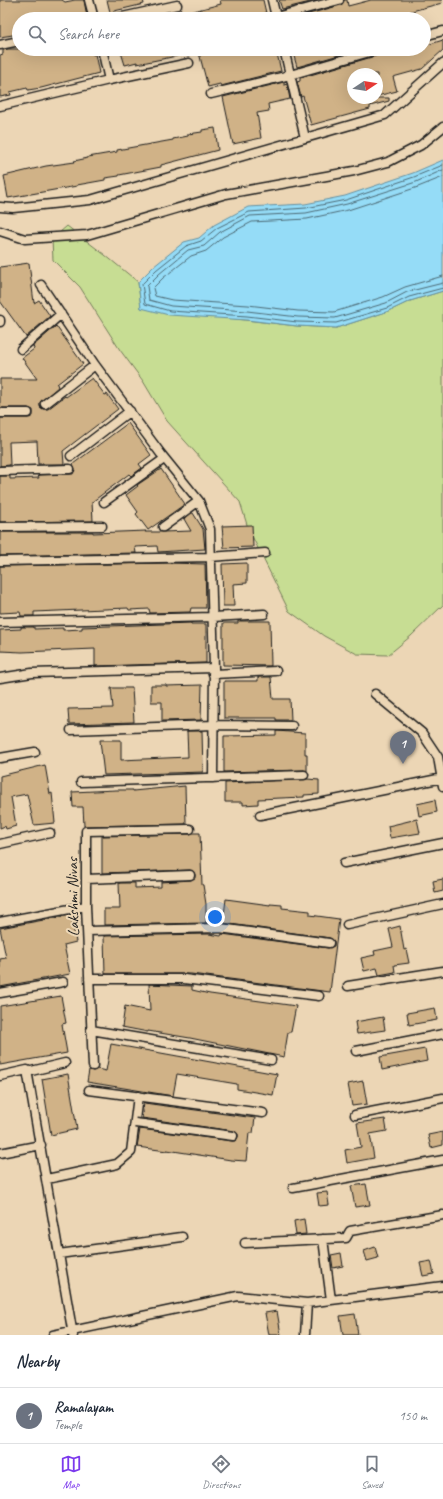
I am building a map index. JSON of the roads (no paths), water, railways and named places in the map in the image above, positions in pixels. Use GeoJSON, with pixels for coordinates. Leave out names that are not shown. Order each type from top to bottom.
{"type":"FeatureCollection","features":[{"type":"Feature","properties":{"kind":"street"},"geometry":{"type":"LineString","coordinates":[[89,0],[92,12]]}},
{"type":"Feature","properties":{"kind":"street"},"geometry":{"type":"LineString","coordinates":[[272,0],[275,12]]}},
{"type":"Feature","properties":{"kind":"street"},"geometry":{"type":"LineString","coordinates":[[297,12],[339,0]]}},
{"type":"Feature","properties":{"kind":"street"},"geometry":{"type":"LineString","coordinates":[[144,12],[176,5]]}},
{"type":"Feature","properties":{"kind":"street"},"geometry":{"type":"LineString","coordinates":[[431,34],[443,31]]}},
{"type":"Feature","properties":{"kind":"street"},"geometry":{"type":"LineString","coordinates":[[0,45],[12,42]]}},
{"type":"Feature","properties":{"kind":"street"},"geometry":{"type":"LineString","coordinates":[[104,56],[109,80]]}},
{"type":"Feature","properties":{"kind":"street"},"geometry":{"type":"LineString","coordinates":[[286,56],[305,138]]}},
{"type":"Feature","properties":{"kind":"street"},"geometry":{"type":"LineString","coordinates":[[211,94],[290,75],[356,56]]}},
{"type":"Feature","properties":{"kind":"street"},"geometry":{"type":"LineString","coordinates":[[0,106],[189,63]]}},
{"type":"Feature","properties":{"kind":"street"},"geometry":{"type":"LineString","coordinates":[[0,207],[13,208],[90,200],[385,115],[443,63]]}},
{"type":"Feature","properties":{"kind":"street"},"geometry":{"type":"LineString","coordinates":[[0,231],[25,239],[87,235],[226,194],[354,171],[388,162],[421,145],[443,127]]}},
{"type":"Feature","properties":{"kind":"street"},"geometry":{"type":"LineString","coordinates":[[41,286],[95,365],[164,459],[199,501],[210,529],[214,671],[213,778]]}},
{"type":"Feature","properties":{"kind":"street"},"geometry":{"type":"LineString","coordinates":[[21,349],[61,314]]}},
{"type":"Feature","properties":{"kind":"street"},"geometry":{"type":"LineString","coordinates":[[45,404],[95,365]]}},
{"type":"Feature","properties":{"kind":"street"},"geometry":{"type":"LineString","coordinates":[[71,456],[130,411]]}},
{"type":"Feature","properties":{"kind":"street"},"geometry":{"type":"LineString","coordinates":[[0,413],[28,413]]}},
{"type":"Feature","properties":{"kind":"street"},"geometry":{"type":"LineString","coordinates":[[104,502],[164,459]]}},
{"type":"Feature","properties":{"kind":"street"},"geometry":{"type":"LineString","coordinates":[[0,471],[70,469]]}},
{"type":"Feature","properties":{"kind":"street"},"geometry":{"type":"LineString","coordinates":[[162,527],[199,501]]}},
{"type":"Feature","properties":{"kind":"street"},"geometry":{"type":"LineString","coordinates":[[0,527],[102,526]]}},
{"type":"Feature","properties":{"kind":"street"},"geometry":{"type":"LineString","coordinates":[[0,561],[210,557],[265,553]]}},
{"type":"Feature","properties":{"kind":"street"},"geometry":{"type":"LineString","coordinates":[[0,622],[212,617],[264,614]]}},
{"type":"Feature","properties":{"kind":"street"},"geometry":{"type":"LineString","coordinates":[[0,678],[32,673],[276,671]]}},
{"type":"Feature","properties":{"kind":"street"},"geometry":{"type":"LineString","coordinates":[[260,815],[443,781],[438,757],[422,733],[375,694]]}},
{"type":"Feature","properties":{"kind":"street"},"geometry":{"type":"LineString","coordinates":[[71,730],[214,725],[292,726]]}},
{"type":"Feature","properties":{"kind":"street"},"geometry":{"type":"LineString","coordinates":[[0,758],[34,752]]}},
{"type":"Feature","properties":{"kind":"street"},"geometry":{"type":"LineString","coordinates":[[82,782],[304,775]]}},
{"type":"Feature","properties":{"kind":"street","name":"Lakshmi Nivas"},"geometry":{"type":"LineString","coordinates":[[93,1066],[86,906],[86,831],[190,829]]}},
{"type":"Feature","properties":{"kind":"street"},"geometry":{"type":"LineString","coordinates":[[0,844],[50,833]]}},
{"type":"Feature","properties":{"kind":"street"},"geometry":{"type":"LineString","coordinates":[[344,862],[443,843]]}},
{"type":"Feature","properties":{"kind":"street"},"geometry":{"type":"LineString","coordinates":[[86,879],[190,875]]}},
{"type":"Feature","properties":{"kind":"street"},"geometry":{"type":"LineString","coordinates":[[347,925],[443,904]]}},
{"type":"Feature","properties":{"kind":"street"},"geometry":{"type":"LineString","coordinates":[[0,922],[86,906]]}},
{"type":"Feature","properties":{"kind":"street"},"geometry":{"type":"LineString","coordinates":[[87,931],[220,928],[329,943]]}},
{"type":"Feature","properties":{"kind":"street"},"geometry":{"type":"LineString","coordinates":[[348,986],[443,971]]}},
{"type":"Feature","properties":{"kind":"street"},"geometry":{"type":"LineString","coordinates":[[89,979],[184,979],[319,996]]}},
{"type":"Feature","properties":{"kind":"street"},"geometry":{"type":"LineString","coordinates":[[0,993],[63,982]]}},
{"type":"Feature","properties":{"kind":"street"},"geometry":{"type":"LineString","coordinates":[[91,1030],[271,1060]]}},
{"type":"Feature","properties":{"kind":"street"},"geometry":{"type":"LineString","coordinates":[[356,1051],[443,1034]]}},
{"type":"Feature","properties":{"kind":"street"},"geometry":{"type":"LineString","coordinates":[[0,1076],[27,1070],[27,1072],[65,1063]]}},
{"type":"Feature","properties":{"kind":"street"},"geometry":{"type":"LineString","coordinates":[[27,1072],[73,1333]]}},
{"type":"Feature","properties":{"kind":"street"},"geometry":{"type":"LineString","coordinates":[[89,1090],[263,1112]]}},
{"type":"Feature","properties":{"kind":"street"},"geometry":{"type":"LineString","coordinates":[[47,1179],[117,1164],[131,1152],[138,1096]]}},
{"type":"Feature","properties":{"kind":"street"},"geometry":{"type":"LineString","coordinates":[[355,1115],[443,1098]]}},
{"type":"Feature","properties":{"kind":"street"},"geometry":{"type":"LineString","coordinates":[[135,1123],[233,1136]]}},
{"type":"Feature","properties":{"kind":"street"},"geometry":{"type":"LineString","coordinates":[[0,1153],[41,1145]]}},
{"type":"Feature","properties":{"kind":"street"},"geometry":{"type":"LineString","coordinates":[[293,1188],[443,1160]]}},
{"type":"Feature","properties":{"kind":"street"},"geometry":{"type":"LineString","coordinates":[[245,1243],[346,1238],[350,1230],[443,1215]]}},
{"type":"Feature","properties":{"kind":"street"},"geometry":{"type":"LineString","coordinates":[[60,1254],[182,1237]]}},
{"type":"Feature","properties":{"kind":"street"},"geometry":{"type":"LineString","coordinates":[[323,1239],[331,1300]]}},
{"type":"Feature","properties":{"kind":"street"},"geometry":{"type":"LineString","coordinates":[[53,1335],[73,1333],[238,1296],[307,1303],[443,1286]]}},
{"type":"Feature","properties":{"kind":"street"},"geometry":{"type":"LineString","coordinates":[[305,1335],[307,1303]]}},
{"type":"Feature","properties":{"kind":"water"},"geometry":{"type":"Polygon","coordinates":[[[443,160],[443,291],[410,301],[389,311],[336,328],[169,315],[141,308],[138,282],[153,267],[184,242],[199,238],[214,225],[248,207],[305,204],[345,196],[413,173],[443,160]]]}},
{"type":"Feature","properties":{"kind":"place","name":"Ramalayam"},"geometry":{"type":"Point","coordinates":[403,764]}}]}
